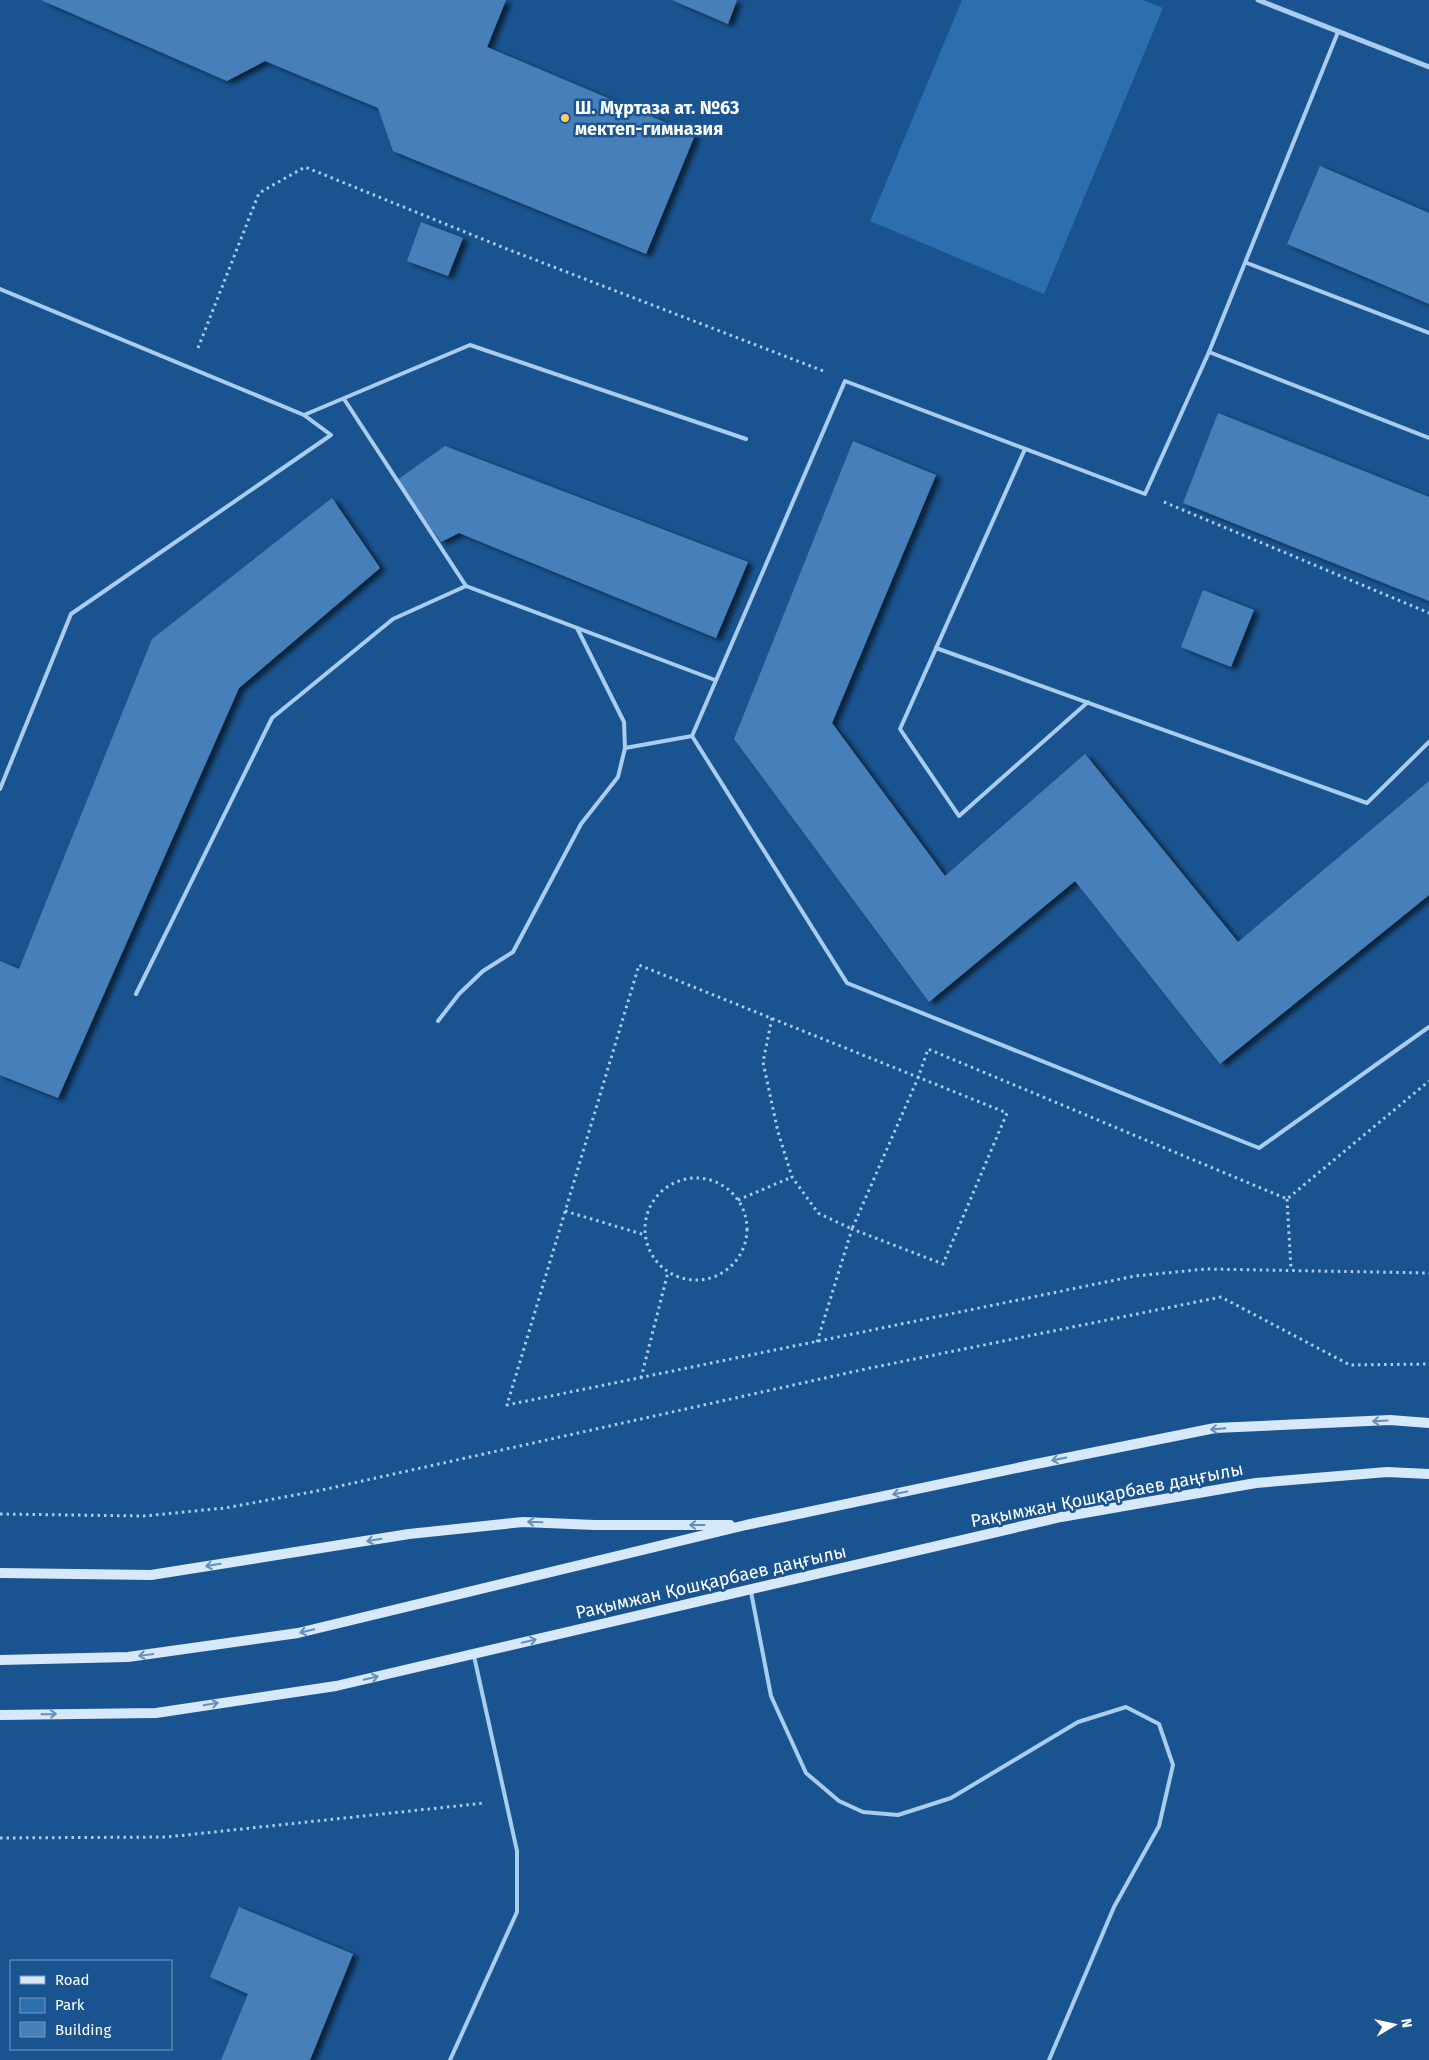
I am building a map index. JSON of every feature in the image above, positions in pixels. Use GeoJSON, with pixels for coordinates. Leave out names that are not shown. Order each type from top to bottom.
{"type":"FeatureCollection","features":[{"type":"Feature","properties":{"kind":"main road"},"geometry":{"type":"LineString","coordinates":[[0,1660],[128,1657],[298,1633],[746,1526],[1215,1428],[1390,1420],[1429,1423]]}},
{"type":"Feature","properties":{"kind":"main road","name":"Рақымжан Қошқарбаев даңғылы"},"geometry":{"type":"LineString","coordinates":[[0,1715],[156,1713],[336,1686],[1061,1517],[1246,1485],[1387,1472],[1429,1474]]}},
{"type":"Feature","properties":{"kind":"main road"},"geometry":{"type":"LineString","coordinates":[[0,1573],[151,1575],[409,1534],[523,1522],[595,1525],[746,1526]]}},
{"type":"Feature","properties":{"kind":"street"},"geometry":{"type":"LineString","coordinates":[[1258,0],[1429,67]]}},
{"type":"Feature","properties":{"kind":"lane"},"geometry":{"type":"LineString","coordinates":[[692,736],[845,381],[1145,494],[1247,263],[1338,32]]}},
{"type":"Feature","properties":{"kind":"lane"},"geometry":{"type":"LineString","coordinates":[[1247,263],[1429,333]]}},
{"type":"Feature","properties":{"kind":"lane"},"geometry":{"type":"LineString","coordinates":[[0,289],[304,415],[331,434],[71,614],[0,789]]}},
{"type":"Feature","properties":{"kind":"lane"},"geometry":{"type":"LineString","coordinates":[[304,415],[470,345],[746,439]]}},
{"type":"Feature","properties":{"kind":"lane"},"geometry":{"type":"LineString","coordinates":[[1209,352],[1429,438]]}},
{"type":"Feature","properties":{"kind":"lane"},"geometry":{"type":"LineString","coordinates":[[344,399],[466,586],[716,680]]}},
{"type":"Feature","properties":{"kind":"lane"},"geometry":{"type":"LineString","coordinates":[[1025,449],[900,728],[959,816],[1088,702]]}},
{"type":"Feature","properties":{"kind":"lane"},"geometry":{"type":"LineString","coordinates":[[136,994],[272,718],[393,619],[466,586]]}},
{"type":"Feature","properties":{"kind":"lane"},"geometry":{"type":"LineString","coordinates":[[438,1022],[460,994],[483,971],[513,952],[582,824],[618,777],[625,748],[624,722],[577,628]]}},
{"type":"Feature","properties":{"kind":"lane"},"geometry":{"type":"LineString","coordinates":[[936,648],[1367,803],[1429,742]]}},
{"type":"Feature","properties":{"kind":"lane"},"geometry":{"type":"LineString","coordinates":[[625,748],[692,736]]}},
{"type":"Feature","properties":{"kind":"lane"},"geometry":{"type":"LineString","coordinates":[[692,736],[847,983],[1250,1145],[1259,1148],[1429,1027]]}},
{"type":"Feature","properties":{"kind":"lane"},"geometry":{"type":"LineString","coordinates":[[750,1589],[771,1696],[806,1774],[839,1801],[863,1812],[898,1815],[951,1798],[1078,1722],[1126,1707],[1159,1724],[1173,1765],[1160,1826],[1114,1907],[1049,2060]]}},
{"type":"Feature","properties":{"kind":"lane"},"geometry":{"type":"LineString","coordinates":[[450,2060],[517,1912],[517,1851],[474,1654]]}},
{"type":"Feature","properties":{"kind":"path"},"geometry":{"type":"LineString","coordinates":[[190,368],[259,193],[305,167],[507,249],[845,381]]}},
{"type":"Feature","properties":{"kind":"path"},"geometry":{"type":"LineString","coordinates":[[1145,494],[1429,613]]}},
{"type":"Feature","properties":{"kind":"path"},"geometry":{"type":"LineString","coordinates":[[772,1018],[763,1062],[778,1132],[792,1177],[818,1213],[852,1229],[943,1264],[1007,1113],[918,1078],[772,1018],[639,965],[507,1405],[1135,1276],[1206,1269],[1291,1269],[1429,1273]]}},
{"type":"Feature","properties":{"kind":"path"},"geometry":{"type":"LineString","coordinates":[[816,1342],[852,1229],[918,1078],[928,1049],[1287,1198]]}},
{"type":"Feature","properties":{"kind":"path"},"geometry":{"type":"LineString","coordinates":[[1287,1198],[1429,1081]]}},
{"type":"Feature","properties":{"kind":"path"},"geometry":{"type":"LineString","coordinates":[[698,1177],[716,1181],[729,1188],[738,1200],[745,1213],[748,1227],[746,1242],[738,1258],[726,1271],[710,1279],[692,1280],[675,1276],[660,1266],[650,1252],[645,1235],[646,1217],[653,1200],[665,1188],[681,1179],[698,1177]]}},
{"type":"Feature","properties":{"kind":"path"},"geometry":{"type":"LineString","coordinates":[[738,1200],[792,1177]]}},
{"type":"Feature","properties":{"kind":"path"},"geometry":{"type":"LineString","coordinates":[[1287,1198],[1291,1269]]}},
{"type":"Feature","properties":{"kind":"path"},"geometry":{"type":"LineString","coordinates":[[565,1211],[645,1235]]}},
{"type":"Feature","properties":{"kind":"path"},"geometry":{"type":"LineString","coordinates":[[641,1378],[668,1272]]}},
{"type":"Feature","properties":{"kind":"path"},"geometry":{"type":"LineString","coordinates":[[0,1514],[144,1516],[225,1508],[322,1490],[870,1368],[1221,1296],[1350,1365],[1429,1364]]}},
{"type":"Feature","properties":{"kind":"path"},"geometry":{"type":"LineString","coordinates":[[0,1838],[168,1837],[506,1801]]}},
{"type":"Feature","properties":{"kind":"green space"},"geometry":{"type":"Polygon","coordinates":[[[962,0],[1143,0],[1163,8],[1044,294],[870,221],[962,0]]]}},
{"type":"Feature","properties":{"kind":"building"},"geometry":{"type":"Polygon","coordinates":[[[41,0],[506,0],[487,47],[695,135],[646,254],[393,151],[378,108],[265,61],[227,81],[41,0]]]}},
{"type":"Feature","properties":{"kind":"building"},"geometry":{"type":"Polygon","coordinates":[[[672,0],[737,0],[728,24],[672,0]]]}},
{"type":"Feature","properties":{"kind":"building"},"geometry":{"type":"Polygon","coordinates":[[[1320,166],[1429,213],[1429,304],[1287,244],[1320,166]]]}},
{"type":"Feature","properties":{"kind":"building"},"geometry":{"type":"Polygon","coordinates":[[[421,222],[463,238],[448,276],[407,261],[421,222]]]}},
{"type":"Feature","properties":{"kind":"building"},"geometry":{"type":"Polygon","coordinates":[[[1218,413],[1429,497],[1429,601],[1183,503],[1218,413]]]}},
{"type":"Feature","properties":{"kind":"building"},"geometry":{"type":"Polygon","coordinates":[[[853,441],[936,475],[832,723],[945,876],[1085,754],[1238,942],[1429,781],[1429,895],[1220,1064],[1075,881],[929,1002],[734,739],[853,441]]]}},
{"type":"Feature","properties":{"kind":"building"},"geometry":{"type":"Polygon","coordinates":[[[445,446],[748,562],[716,638],[459,533],[441,542],[397,480],[445,446]]]}},
{"type":"Feature","properties":{"kind":"building"},"geometry":{"type":"Polygon","coordinates":[[[332,498],[380,568],[239,688],[58,1098],[0,1075],[0,961],[19,969],[152,639],[332,498]]]}},
{"type":"Feature","properties":{"kind":"building"},"geometry":{"type":"Polygon","coordinates":[[[1203,590],[1254,610],[1231,667],[1181,647],[1203,590]]]}},
{"type":"Feature","properties":{"kind":"building"},"geometry":{"type":"Polygon","coordinates":[[[239,1907],[353,1954],[310,2060],[221,2060],[248,1994],[210,1977],[239,1907]]]}},
{"type":"Feature","properties":{"kind":"place","name":"Ш. Мұртаза ат. №63 мектеп-гимназия"},"geometry":{"type":"Point","coordinates":[565,118]}}]}
